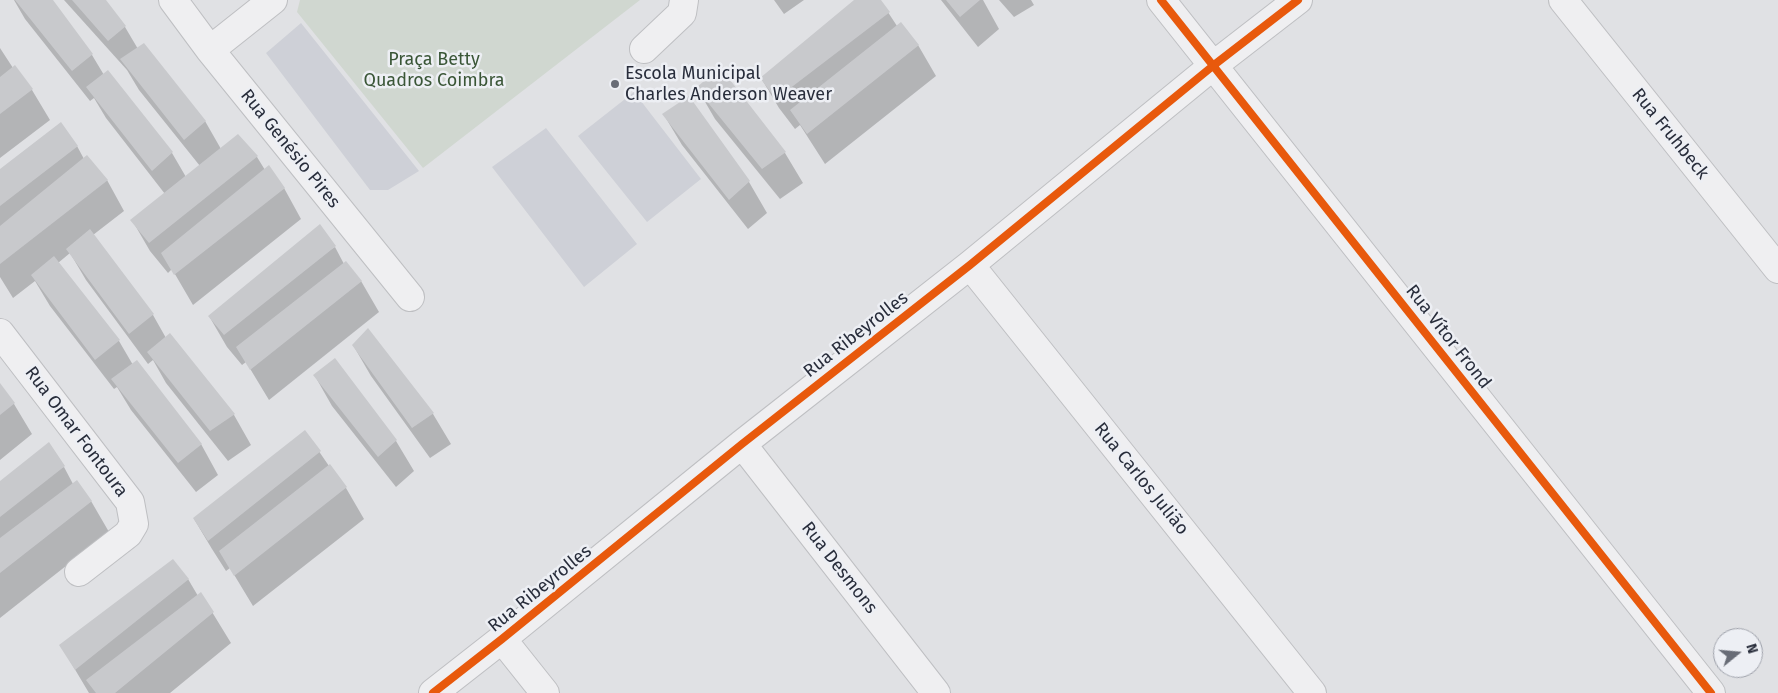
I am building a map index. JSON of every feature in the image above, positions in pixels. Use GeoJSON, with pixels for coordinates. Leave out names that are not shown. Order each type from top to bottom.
{"type":"FeatureCollection","features":[{"type":"Feature","properties":{"kind":"street","name":"Rua Genésio Pires"},"geometry":{"type":"LineString","coordinates":[[173,0],[210,50],[410,297]]}},
{"type":"Feature","properties":{"kind":"street"},"geometry":{"type":"LineString","coordinates":[[210,50],[273,0]]}},
{"type":"Feature","properties":{"kind":"street"},"geometry":{"type":"LineString","coordinates":[[644,49],[682,13],[684,0]]}},
{"type":"Feature","properties":{"kind":"street","name":"Rua Vítor Frond"},"geometry":{"type":"LineString","coordinates":[[1161,0],[1711,693]]}},
{"type":"Feature","properties":{"kind":"street","name":"Rua Ribeyrolles"},"geometry":{"type":"LineString","coordinates":[[432,693],[502,639],[742,444],[970,265],[1298,0]]}},
{"type":"Feature","properties":{"kind":"street","name":"Rua Fruhbeck"},"geometry":{"type":"LineString","coordinates":[[1563,0],[1778,269]]}},
{"type":"Feature","properties":{"kind":"street","name":"Rua Carlos Julião"},"geometry":{"type":"LineString","coordinates":[[970,265],[1312,693]]}},
{"type":"Feature","properties":{"kind":"street","name":"Rua Omar Fontoura"},"geometry":{"type":"LineString","coordinates":[[0,333],[130,502],[134,524],[128,534],[79,572]]}},
{"type":"Feature","properties":{"kind":"street","name":"Rua Desmons"},"geometry":{"type":"LineString","coordinates":[[742,444],[936,693]]}},
{"type":"Feature","properties":{"kind":"street"},"geometry":{"type":"LineString","coordinates":[[502,639],[545,693]]}},
{"type":"Feature","properties":{"kind":"shaded area"},"geometry":{"type":"Polygon","coordinates":[[[301,23],[419,171],[388,190],[370,190],[266,53],[301,23]]]}},
{"type":"Feature","properties":{"kind":"shaded area"},"geometry":{"type":"Polygon","coordinates":[[[634,92],[701,179],[647,222],[578,136],[634,92]]]}},
{"type":"Feature","properties":{"kind":"shaded area"},"geometry":{"type":"Polygon","coordinates":[[[546,128],[637,244],[584,287],[492,167],[546,128]]]}},
{"type":"Feature","properties":{"kind":"green space","name":"Praça Betty Quadros Coimbra"},"geometry":{"type":"Polygon","coordinates":[[[300,0],[640,0],[423,168],[297,12],[300,0]]]}},
{"type":"Feature","properties":{"kind":"building"},"geometry":{"type":"Polygon","coordinates":[[[15,0],[53,0],[93,54],[72,71],[15,0]]]}},
{"type":"Feature","properties":{"kind":"building"},"geometry":{"type":"Polygon","coordinates":[[[72,0],[106,0],[126,26],[108,41],[72,0]]]}},
{"type":"Feature","properties":{"kind":"building"},"geometry":{"type":"Polygon","coordinates":[[[854,0],[881,0],[890,12],[776,99],[760,78],[854,0]]]}},
{"type":"Feature","properties":{"kind":"building"},"geometry":{"type":"Polygon","coordinates":[[[946,0],[980,0],[960,17],[946,0]]]}},
{"type":"Feature","properties":{"kind":"building"},"geometry":{"type":"Polygon","coordinates":[[[901,22],[919,45],[807,134],[790,110],[901,22]]]}},
{"type":"Feature","properties":{"kind":"building"},"geometry":{"type":"Polygon","coordinates":[[[144,43],[206,121],[184,140],[120,59],[144,43]]]}},
{"type":"Feature","properties":{"kind":"building"},"geometry":{"type":"Polygon","coordinates":[[[15,65],[33,89],[0,114],[0,77],[15,65]]]}},
{"type":"Feature","properties":{"kind":"building"},"geometry":{"type":"Polygon","coordinates":[[[720,67],[786,152],[762,169],[696,88],[720,67]]]}},
{"type":"Feature","properties":{"kind":"building"},"geometry":{"type":"Polygon","coordinates":[[[108,70],[173,152],[152,171],[86,87],[108,70]]]}},
{"type":"Feature","properties":{"kind":"building"},"geometry":{"type":"Polygon","coordinates":[[[689,96],[750,181],[729,200],[662,114],[689,96]]]}},
{"type":"Feature","properties":{"kind":"building"},"geometry":{"type":"Polygon","coordinates":[[[61,122],[78,146],[0,206],[0,169],[61,122]]]}},
{"type":"Feature","properties":{"kind":"building"},"geometry":{"type":"Polygon","coordinates":[[[238,134],[258,156],[149,243],[130,220],[238,134]]]}},
{"type":"Feature","properties":{"kind":"building"},"geometry":{"type":"Polygon","coordinates":[[[87,155],[108,180],[0,264],[0,226],[87,155]]]}},
{"type":"Feature","properties":{"kind":"building"},"geometry":{"type":"Polygon","coordinates":[[[269,165],[285,188],[174,275],[161,253],[269,165]]]}},
{"type":"Feature","properties":{"kind":"building"},"geometry":{"type":"Polygon","coordinates":[[[320,224],[336,246],[224,335],[208,316],[320,224]]]}},
{"type":"Feature","properties":{"kind":"building"},"geometry":{"type":"Polygon","coordinates":[[[90,229],[154,314],[129,334],[66,249],[90,229]]]}},
{"type":"Feature","properties":{"kind":"building"},"geometry":{"type":"Polygon","coordinates":[[[54,256],[120,340],[95,360],[31,275],[54,256]]]}},
{"type":"Feature","properties":{"kind":"building"},"geometry":{"type":"Polygon","coordinates":[[[346,261],[362,281],[250,370],[236,347],[346,261]]]}},
{"type":"Feature","properties":{"kind":"building"},"geometry":{"type":"Polygon","coordinates":[[[368,328],[434,413],[412,428],[352,345],[368,328]]]}},
{"type":"Feature","properties":{"kind":"building"},"geometry":{"type":"Polygon","coordinates":[[[170,333],[235,414],[210,431],[147,352],[170,333]]]}},
{"type":"Feature","properties":{"kind":"building"},"geometry":{"type":"Polygon","coordinates":[[[335,358],[397,440],[378,457],[313,375],[335,358]]]}},
{"type":"Feature","properties":{"kind":"building"},"geometry":{"type":"Polygon","coordinates":[[[137,360],[202,444],[178,463],[111,379],[137,360]]]}},
{"type":"Feature","properties":{"kind":"building"},"geometry":{"type":"Polygon","coordinates":[[[0,383],[15,403],[0,415],[0,383]]]}},
{"type":"Feature","properties":{"kind":"building"},"geometry":{"type":"Polygon","coordinates":[[[305,430],[321,451],[208,541],[193,518],[305,430]]]}},
{"type":"Feature","properties":{"kind":"building"},"geometry":{"type":"Polygon","coordinates":[[[49,442],[65,466],[0,517],[0,481],[49,442]]]}},
{"type":"Feature","properties":{"kind":"building"},"geometry":{"type":"Polygon","coordinates":[[[330,464],[347,487],[234,576],[219,551],[330,464]]]}},
{"type":"Feature","properties":{"kind":"building"},"geometry":{"type":"Polygon","coordinates":[[[77,480],[92,501],[0,573],[0,538],[77,480]]]}},
{"type":"Feature","properties":{"kind":"building"},"geometry":{"type":"Polygon","coordinates":[[[173,559],[189,579],[75,670],[59,645],[173,559]]]}},
{"type":"Feature","properties":{"kind":"building"},"geometry":{"type":"Polygon","coordinates":[[[201,592],[214,612],[115,693],[96,693],[86,680],[201,592]]]}},
{"type":"Feature","properties":{"kind":"cycle path"},"geometry":{"type":"LineString","coordinates":[[1161,0],[1711,693]]}},
{"type":"Feature","properties":{"kind":"cycle path"},"geometry":{"type":"LineString","coordinates":[[433,693],[742,444],[970,265],[1214,65],[1298,0]]}},
{"type":"Feature","properties":{"kind":"place","name":"Escola Municipal Charles Anderson Weaver"},"geometry":{"type":"Point","coordinates":[615,84]}}]}
